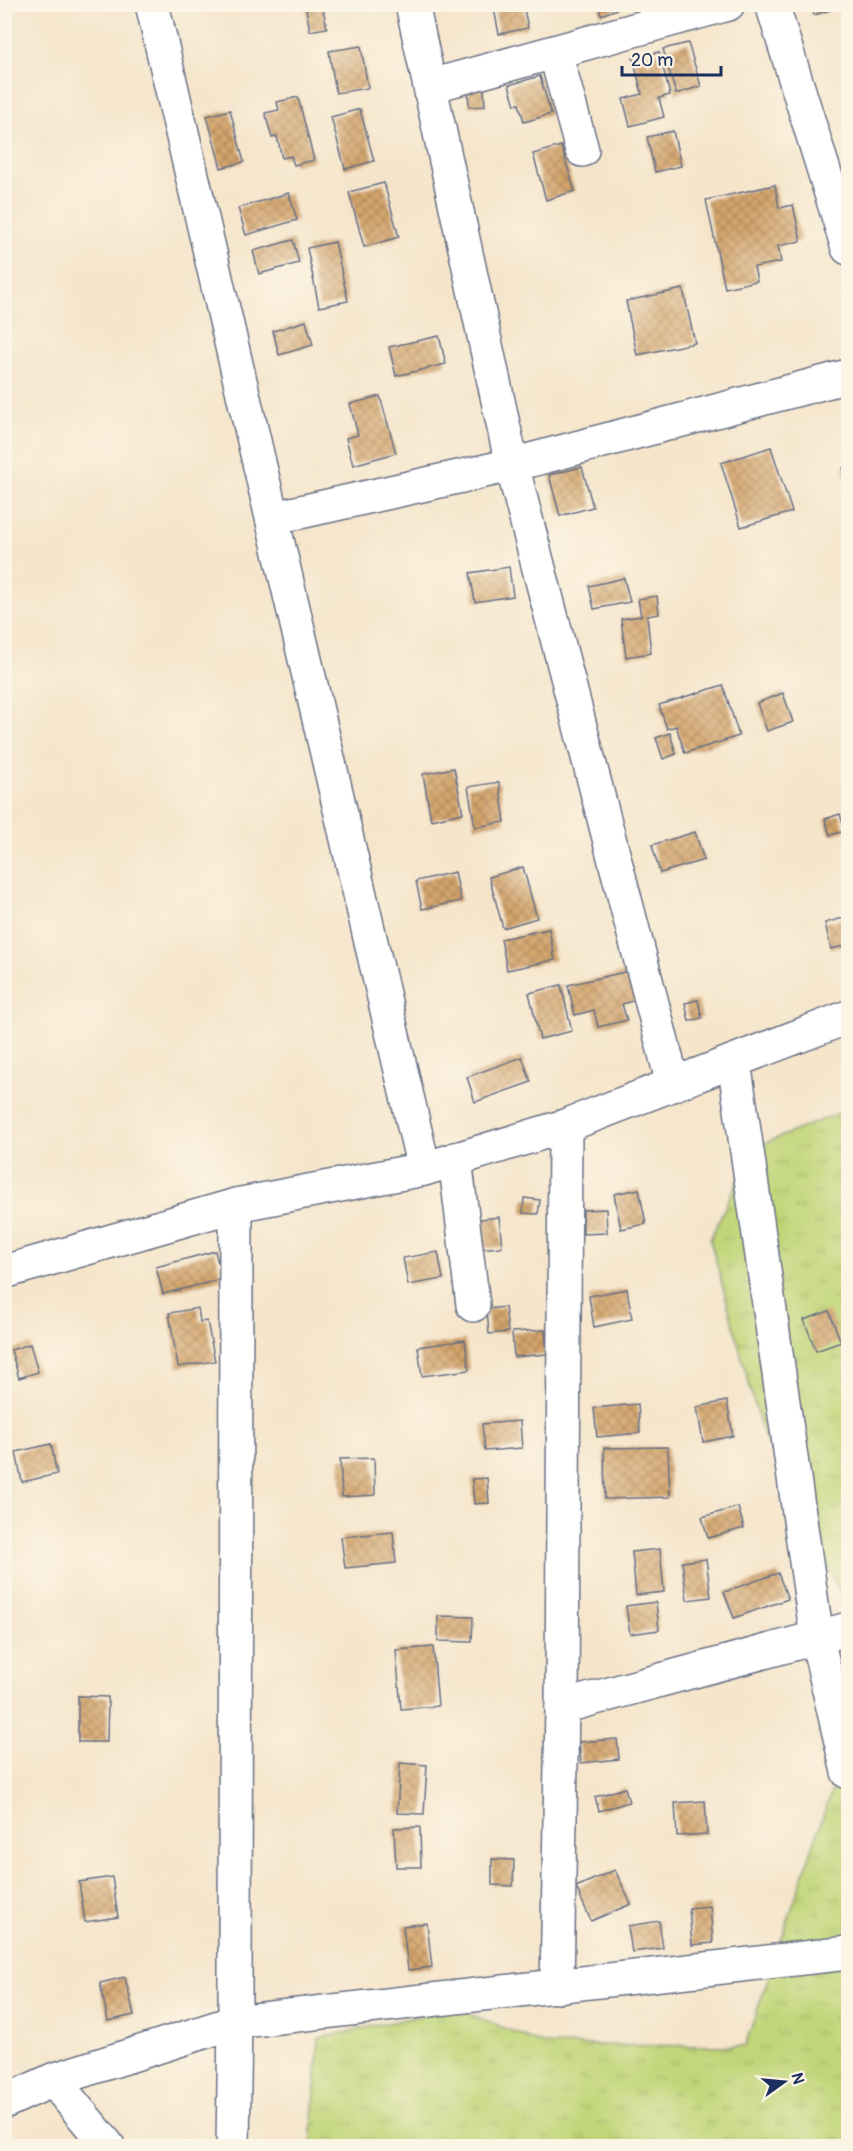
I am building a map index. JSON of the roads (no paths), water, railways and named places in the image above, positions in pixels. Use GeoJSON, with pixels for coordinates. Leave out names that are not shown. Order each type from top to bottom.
{"type":"FeatureCollection","features":[{"type":"Feature","properties":{"kind":"street"},"geometry":{"type":"LineString","coordinates":[[152,4],[424,1169]]}},
{"type":"Feature","properties":{"kind":"street"},"geometry":{"type":"LineString","coordinates":[[412,4],[512,465],[673,1084]]}},
{"type":"Feature","properties":{"kind":"street"},"geometry":{"type":"LineString","coordinates":[[431,86],[728,4]]}},
{"type":"Feature","properties":{"kind":"street"},"geometry":{"type":"LineString","coordinates":[[772,4],[849,248]]}},
{"type":"Feature","properties":{"kind":"street"},"geometry":{"type":"LineString","coordinates":[[555,52],[582,150]]}},
{"type":"Feature","properties":{"kind":"street"},"geometry":{"type":"LineString","coordinates":[[273,518],[512,465],[849,376]]}},
{"type":"Feature","properties":{"kind":"street"},"geometry":{"type":"LineString","coordinates":[[4,1272],[236,1205],[424,1169],[566,1126],[849,1017]]}},
{"type":"Feature","properties":{"kind":"street"},"geometry":{"type":"LineString","coordinates":[[734,1061],[817,1638],[849,1772]]}},
{"type":"Feature","properties":{"kind":"street"},"geometry":{"type":"LineString","coordinates":[[557,1987],[562,1707],[566,1126]]}},
{"type":"Feature","properties":{"kind":"street"},"geometry":{"type":"LineString","coordinates":[[455,1159],[473,1305]]}},
{"type":"Feature","properties":{"kind":"street"},"geometry":{"type":"LineString","coordinates":[[233,2146],[236,1205]]}},
{"type":"Feature","properties":{"kind":"street"},"geometry":{"type":"LineString","coordinates":[[562,1707],[849,1629]]}},
{"type":"Feature","properties":{"kind":"street"},"geometry":{"type":"LineString","coordinates":[[4,2102],[53,2080],[235,2022],[849,1953]]}},
{"type":"Feature","properties":{"kind":"street"},"geometry":{"type":"LineString","coordinates":[[53,2080],[108,2146]]}}]}
